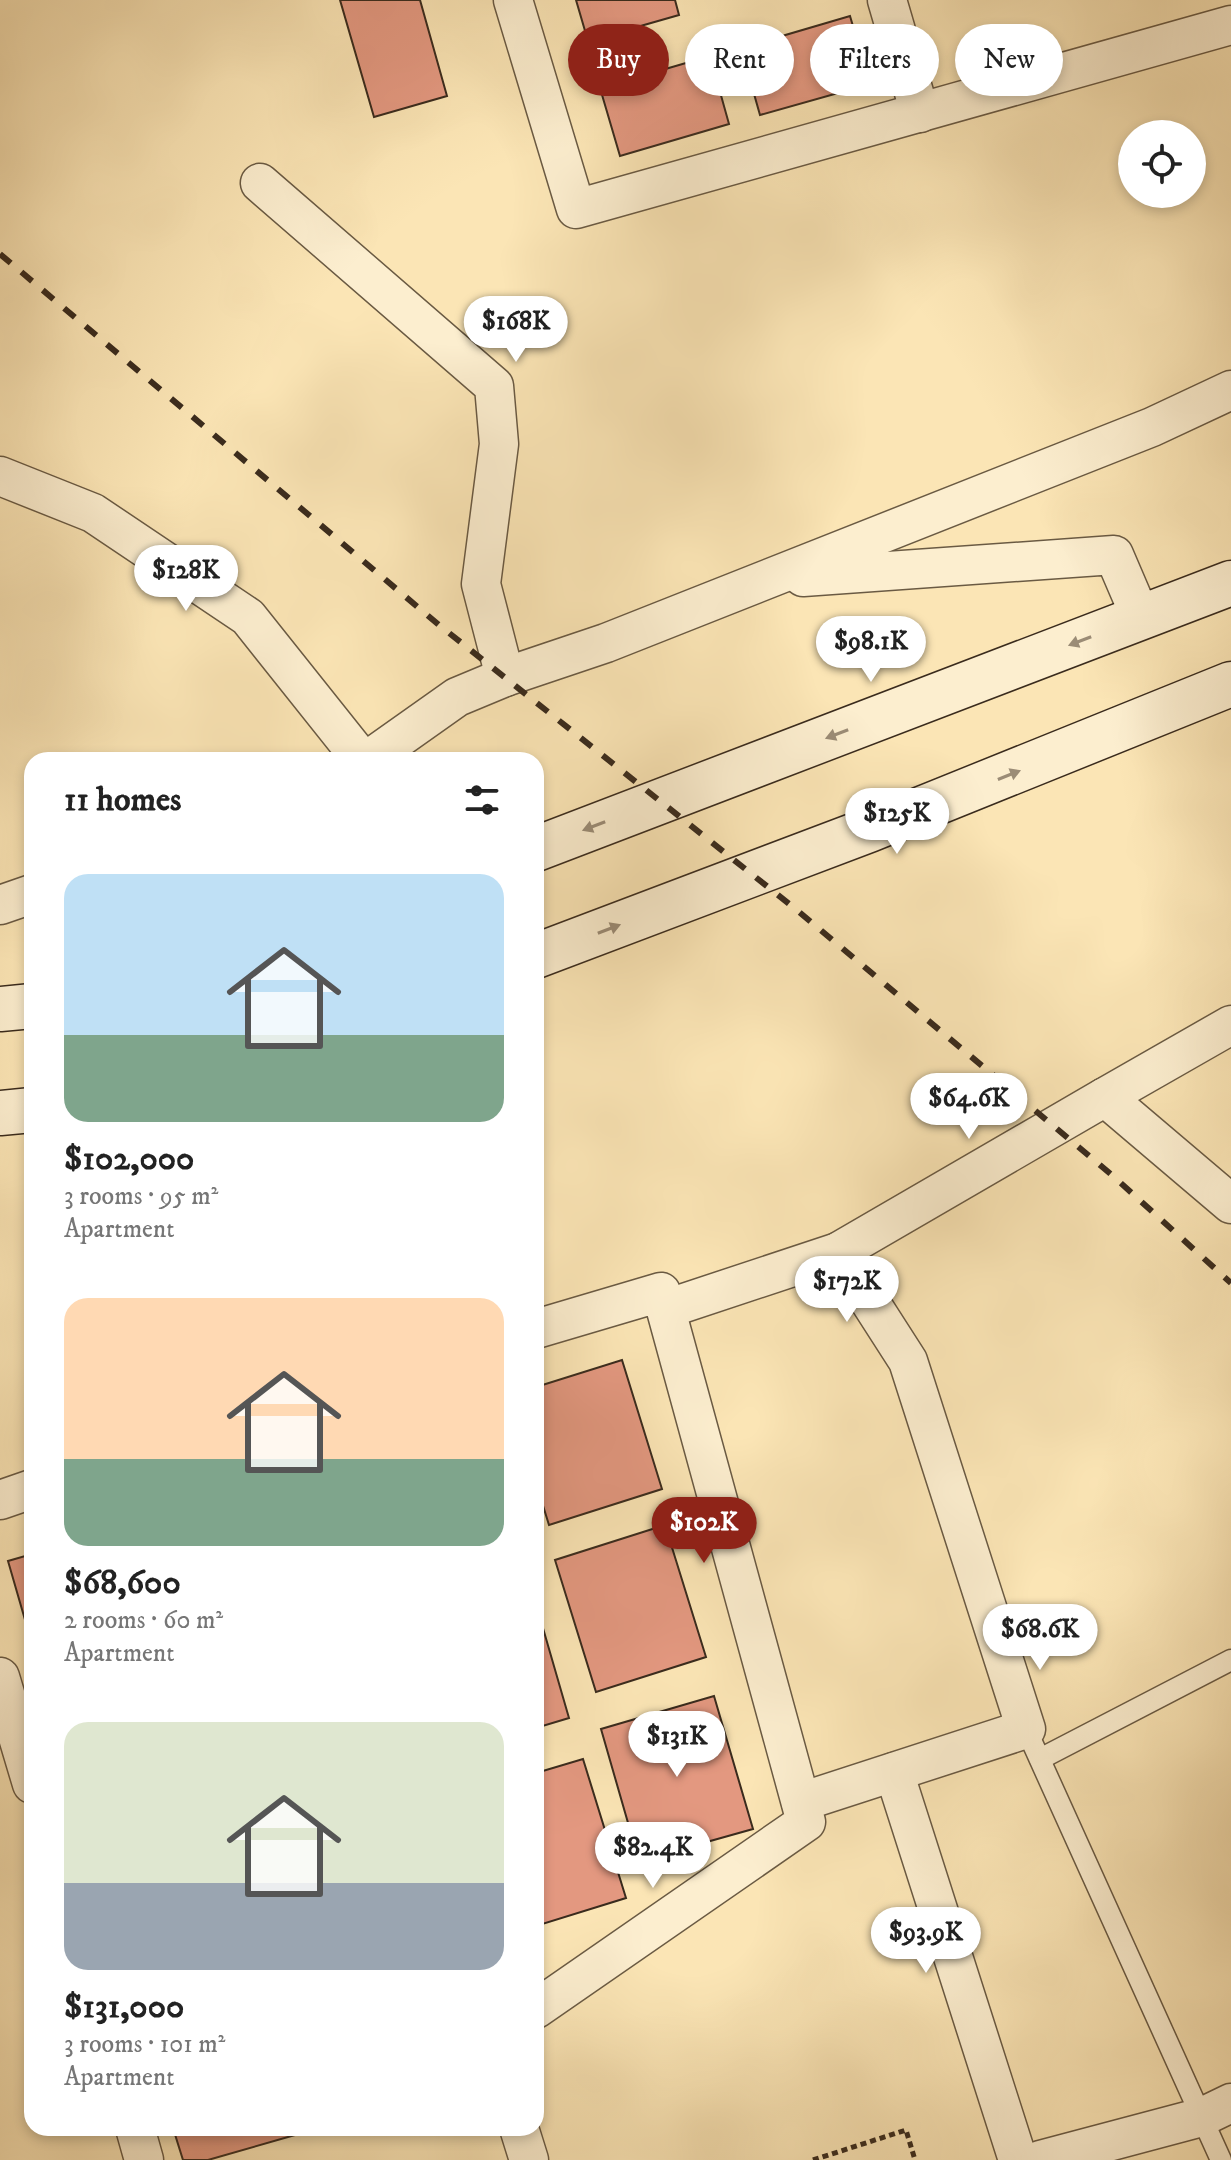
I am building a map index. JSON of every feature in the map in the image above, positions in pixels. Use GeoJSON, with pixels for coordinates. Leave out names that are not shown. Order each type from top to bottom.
{"type":"FeatureCollection","features":[{"type":"Feature","properties":{"kind":"main road"},"geometry":{"type":"LineString","coordinates":[[544,846],[1231,583]]}},
{"type":"Feature","properties":{"kind":"main road"},"geometry":{"type":"LineString","coordinates":[[544,953],[869,830],[1231,684]]}},
{"type":"Feature","properties":{"kind":"main road"},"geometry":{"type":"LineString","coordinates":[[0,1009],[24,1007]]}},
{"type":"Feature","properties":{"kind":"main road"},"geometry":{"type":"LineString","coordinates":[[0,1113],[24,1111]]}},
{"type":"Feature","properties":{"kind":"street"},"geometry":{"type":"LineString","coordinates":[[513,0],[576,209],[1231,25]]}},
{"type":"Feature","properties":{"kind":"street"},"geometry":{"type":"LineString","coordinates":[[887,0],[920,113]]}},
{"type":"Feature","properties":{"kind":"street"},"geometry":{"type":"LineString","coordinates":[[260,183],[494,386],[499,444],[481,584],[505,677]]}},
{"type":"Feature","properties":{"kind":"street"},"geometry":{"type":"LineString","coordinates":[[377,752],[457,697],[505,677],[606,643],[1152,427],[1231,390]]}},
{"type":"Feature","properties":{"kind":"street"},"geometry":{"type":"LineString","coordinates":[[0,476],[93,513],[248,617],[358,752]]}},
{"type":"Feature","properties":{"kind":"street"},"geometry":{"type":"LineString","coordinates":[[764,580],[1114,555],[1141,618]]}},
{"type":"Feature","properties":{"kind":"street"},"geometry":{"type":"LineString","coordinates":[[0,905],[24,897]]}},
{"type":"Feature","properties":{"kind":"street"},"geometry":{"type":"LineString","coordinates":[[666,1309],[838,1252],[1231,1025]]}},
{"type":"Feature","properties":{"kind":"street"},"geometry":{"type":"LineString","coordinates":[[1105,1097],[1231,1204]]}},
{"type":"Feature","properties":{"kind":"street"},"geometry":{"type":"LineString","coordinates":[[801,1802],[894,1772],[1033,1744],[908,1361],[838,1252]]}},
{"type":"Feature","properties":{"kind":"street"},"geometry":{"type":"LineString","coordinates":[[544,1327],[661,1292],[806,1822],[544,2003]]}},
{"type":"Feature","properties":{"kind":"street"},"geometry":{"type":"LineString","coordinates":[[0,1500],[24,1492]]}},
{"type":"Feature","properties":{"kind":"street"},"geometry":{"type":"LineString","coordinates":[[0,1677],[24,1757]]}},
{"type":"Feature","properties":{"kind":"street"},"geometry":{"type":"LineString","coordinates":[[894,1772],[1018,2160]]}},
{"type":"Feature","properties":{"kind":"street"},"geometry":{"type":"LineString","coordinates":[[1040,2160],[1216,2110]]}},
{"type":"Feature","properties":{"kind":"street"},"geometry":{"type":"LineString","coordinates":[[137,2136],[144,2160]]}},
{"type":"Feature","properties":{"kind":"street"},"geometry":{"type":"LineString","coordinates":[[522,2136],[529,2160]]}},
{"type":"Feature","properties":{"kind":"lane"},"geometry":{"type":"LineString","coordinates":[[1221,2160],[1216,2110],[1033,1744],[1231,1660]]}},
{"type":"Feature","properties":{"kind":"path"},"geometry":{"type":"LineString","coordinates":[[813,2160],[906,2130],[915,2160]]}},
{"type":"Feature","properties":{"kind":"building"},"geometry":{"type":"Polygon","coordinates":[[[340,0],[420,0],[447,96],[374,117],[340,0]]]}},
{"type":"Feature","properties":{"kind":"building"},"geometry":{"type":"Polygon","coordinates":[[[576,0],[675,0],[679,15],[648,24],[583,24],[576,0]]]}},
{"type":"Feature","properties":{"kind":"building"},"geometry":{"type":"Polygon","coordinates":[[[850,16],[852,24],[823,24],[850,16]]]}},
{"type":"Feature","properties":{"kind":"building"},"geometry":{"type":"Polygon","coordinates":[[[810,28],[810,96],[827,96],[760,115],[755,96],[794,96],[794,32],[810,28]]]}},
{"type":"Feature","properties":{"kind":"building"},"geometry":{"type":"Polygon","coordinates":[[[685,63],[685,96],[721,96],[729,124],[620,156],[602,96],[669,96],[669,68],[685,63]]]}},
{"type":"Feature","properties":{"kind":"building"},"geometry":{"type":"Polygon","coordinates":[[[622,1360],[662,1489],[549,1525],[544,1509],[544,1384],[622,1360]]]}},
{"type":"Feature","properties":{"kind":"building"},"geometry":{"type":"Polygon","coordinates":[[[665,1525],[706,1657],[596,1692],[555,1560],[665,1525]]]}},
{"type":"Feature","properties":{"kind":"building"},"geometry":{"type":"Polygon","coordinates":[[[24,1556],[24,1616],[8,1561],[24,1556]]]}},
{"type":"Feature","properties":{"kind":"building"},"geometry":{"type":"Polygon","coordinates":[[[544,1632],[569,1718],[544,1726],[544,1632]]]}},
{"type":"Feature","properties":{"kind":"building"},"geometry":{"type":"Polygon","coordinates":[[[714,1696],[753,1829],[639,1861],[601,1729],[714,1696]]]}},
{"type":"Feature","properties":{"kind":"building"},"geometry":{"type":"Polygon","coordinates":[[[583,1759],[626,1898],[544,1924],[544,1771],[583,1759]]]}},
{"type":"Feature","properties":{"kind":"building"},"geometry":{"type":"Polygon","coordinates":[[[176,2136],[292,2136],[208,2160],[183,2160],[176,2136]]]}},
{"type":"Feature","properties":{"kind":"railway"},"geometry":{"type":"LineString","coordinates":[[0,254],[439,625],[798,911],[1113,1176],[1231,1283]]}}]}
